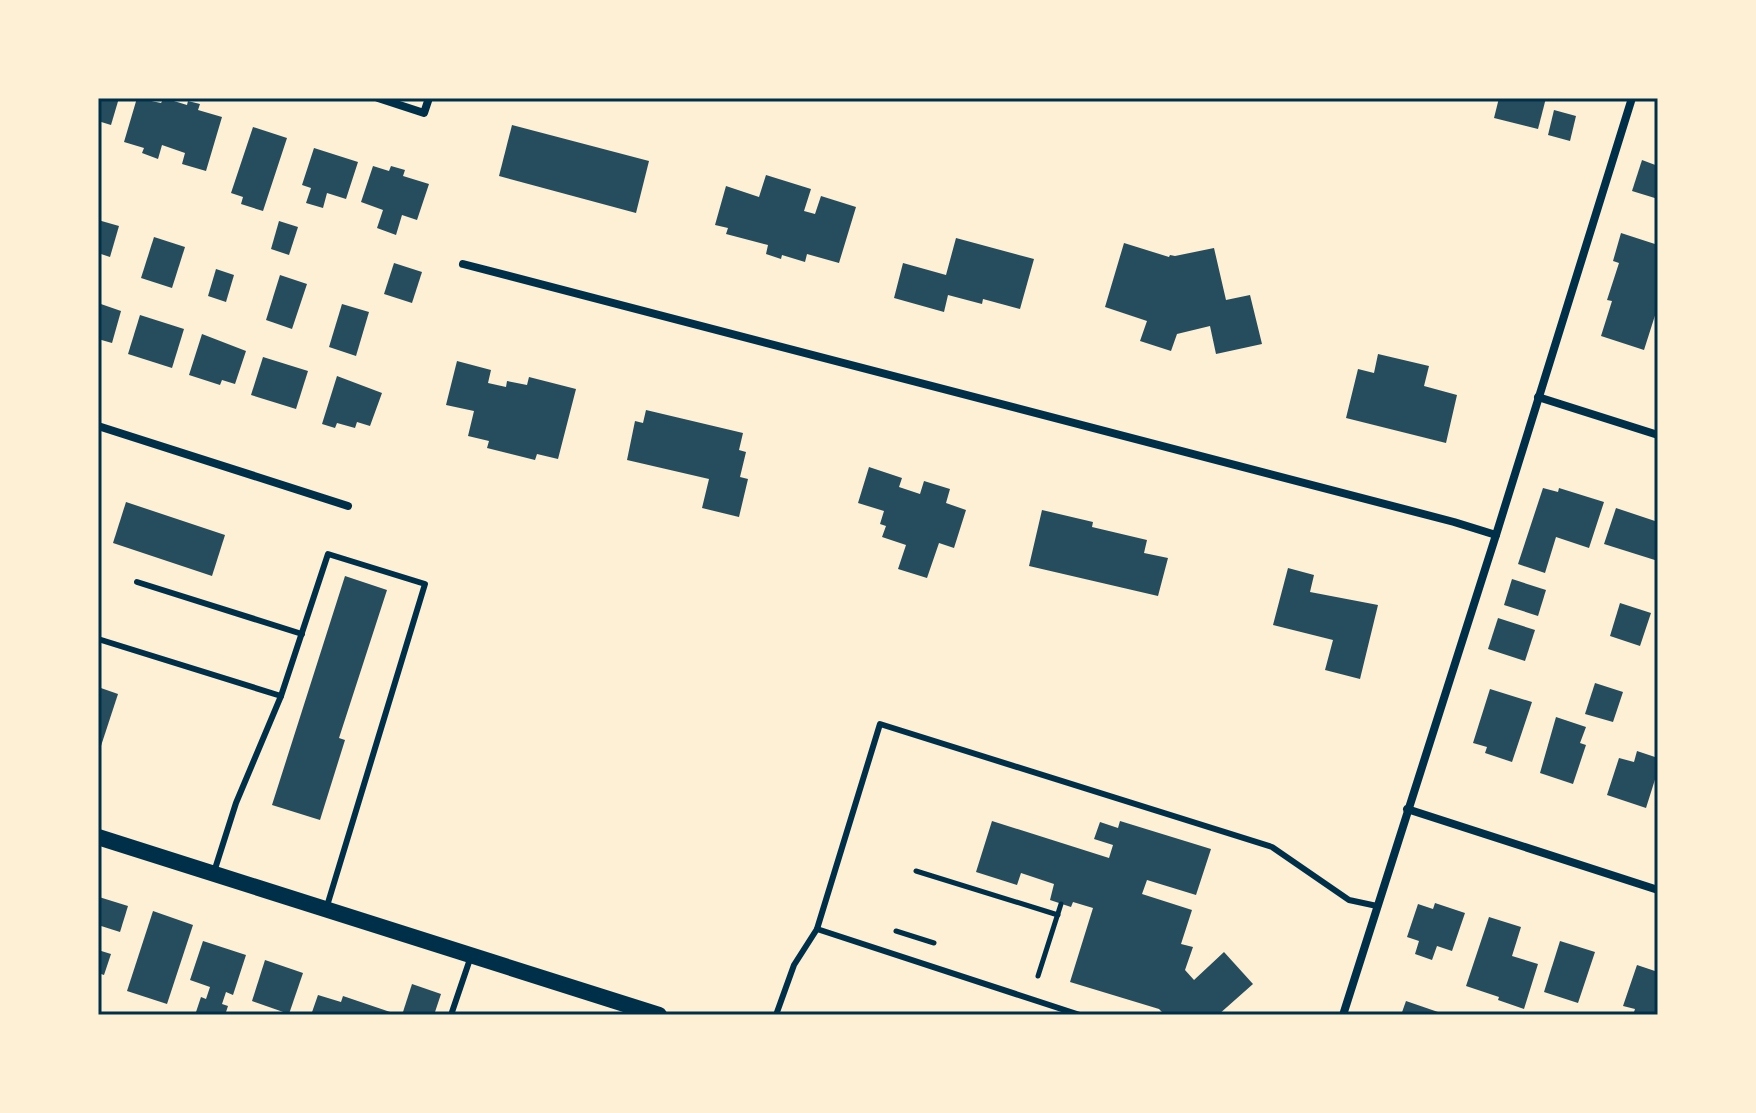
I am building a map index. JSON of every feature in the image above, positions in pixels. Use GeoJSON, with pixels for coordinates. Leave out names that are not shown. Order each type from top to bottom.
{"type":"FeatureCollection","features":[{"type":"Feature","properties":{"kind":"main road"},"geometry":{"type":"LineString","coordinates":[[98,837],[471,955],[639,1012],[659,1015]]}},
{"type":"Feature","properties":{"kind":"street"},"geometry":{"type":"LineString","coordinates":[[378,98],[424,113],[429,98]]}},
{"type":"Feature","properties":{"kind":"street"},"geometry":{"type":"LineString","coordinates":[[1343,1015],[1632,98]]}},
{"type":"Feature","properties":{"kind":"street"},"geometry":{"type":"LineString","coordinates":[[463,264],[1496,535]]}},
{"type":"Feature","properties":{"kind":"street"},"geometry":{"type":"LineString","coordinates":[[1538,397],[1658,435]]}},
{"type":"Feature","properties":{"kind":"street"},"geometry":{"type":"LineString","coordinates":[[98,426],[348,506]]}},
{"type":"Feature","properties":{"kind":"street"},"geometry":{"type":"LineString","coordinates":[[1407,809],[1658,890]]}},
{"type":"Feature","properties":{"kind":"lane"},"geometry":{"type":"LineString","coordinates":[[214,874],[236,803],[281,696],[328,554],[425,584],[326,909]]}},
{"type":"Feature","properties":{"kind":"lane"},"geometry":{"type":"LineString","coordinates":[[137,582],[302,634]]}},
{"type":"Feature","properties":{"kind":"lane"},"geometry":{"type":"LineString","coordinates":[[98,639],[281,696]]}},
{"type":"Feature","properties":{"kind":"lane"},"geometry":{"type":"LineString","coordinates":[[776,1015],[794,965],[817,929],[880,724],[1272,847],[1349,900],[1377,906]]}},
{"type":"Feature","properties":{"kind":"lane"},"geometry":{"type":"LineString","coordinates":[[817,929],[1080,1015]]}},
{"type":"Feature","properties":{"kind":"lane"},"geometry":{"type":"LineString","coordinates":[[451,1015],[471,955]]}},
{"type":"Feature","properties":{"kind":"path"},"geometry":{"type":"LineString","coordinates":[[916,871],[1058,915]]}},
{"type":"Feature","properties":{"kind":"path"},"geometry":{"type":"LineString","coordinates":[[1038,976],[1061,904]]}},
{"type":"Feature","properties":{"kind":"path"},"geometry":{"type":"LineString","coordinates":[[896,931],[934,943]]}},
{"type":"Feature","properties":{"kind":"building"},"geometry":{"type":"Polygon","coordinates":[[[98,98],[119,98],[111,125],[98,121],[98,98]]]}},
{"type":"Feature","properties":{"kind":"building"},"geometry":{"type":"Polygon","coordinates":[[[137,98],[161,103],[164,98],[187,105],[188,101],[200,104],[198,110],[222,117],[206,171],[182,164],[185,153],[162,145],[158,159],[142,153],[144,148],[124,142],[137,98]]]}},
{"type":"Feature","properties":{"kind":"building"},"geometry":{"type":"Polygon","coordinates":[[[1499,98],[1546,98],[1538,129],[1494,118],[1499,98]]]}},
{"type":"Feature","properties":{"kind":"building"},"geometry":{"type":"Polygon","coordinates":[[[1554,110],[1576,116],[1570,141],[1548,135],[1554,110]]]}},
{"type":"Feature","properties":{"kind":"building"},"geometry":{"type":"Polygon","coordinates":[[[512,125],[649,161],[636,213],[499,176],[512,125]]]}},
{"type":"Feature","properties":{"kind":"building"},"geometry":{"type":"Polygon","coordinates":[[[253,127],[287,138],[263,211],[241,204],[243,197],[231,193],[253,127]]]}},
{"type":"Feature","properties":{"kind":"building"},"geometry":{"type":"Polygon","coordinates":[[[314,148],[358,162],[346,199],[327,193],[323,208],[306,203],[311,188],[302,185],[314,148]]]}},
{"type":"Feature","properties":{"kind":"building"},"geometry":{"type":"Polygon","coordinates":[[[1642,160],[1658,166],[1658,199],[1632,191],[1642,160]]]}},
{"type":"Feature","properties":{"kind":"building"},"geometry":{"type":"Polygon","coordinates":[[[373,166],[389,171],[391,166],[405,170],[403,176],[429,184],[417,220],[402,215],[396,235],[377,228],[383,210],[361,202],[373,166]]]}},
{"type":"Feature","properties":{"kind":"building"},"geometry":{"type":"Polygon","coordinates":[[[766,175],[811,189],[804,211],[815,214],[821,196],[856,207],[839,263],[807,254],[805,262],[782,255],[781,259],[766,254],[768,245],[726,234],[728,228],[715,225],[726,186],[759,197],[766,175]]]}},
{"type":"Feature","properties":{"kind":"building"},"geometry":{"type":"Polygon","coordinates":[[[98,220],[119,226],[110,257],[98,253],[98,220]]]}},
{"type":"Feature","properties":{"kind":"building"},"geometry":{"type":"Polygon","coordinates":[[[279,221],[298,227],[289,255],[271,249],[279,221]]]}},
{"type":"Feature","properties":{"kind":"building"},"geometry":{"type":"Polygon","coordinates":[[[1621,233],[1658,245],[1658,306],[1644,350],[1601,336],[1612,301],[1607,300],[1619,263],[1613,261],[1621,233]]]}},
{"type":"Feature","properties":{"kind":"building"},"geometry":{"type":"Polygon","coordinates":[[[154,237],[185,247],[172,288],[141,278],[154,237]]]}},
{"type":"Feature","properties":{"kind":"building"},"geometry":{"type":"Polygon","coordinates":[[[956,238],[1034,259],[1020,309],[983,299],[982,304],[948,295],[944,312],[894,298],[903,263],[946,275],[956,238]]]}},
{"type":"Feature","properties":{"kind":"building"},"geometry":{"type":"Polygon","coordinates":[[[1124,243],[1169,257],[1214,248],[1226,300],[1250,295],[1262,344],[1216,354],[1210,326],[1177,334],[1171,351],[1140,341],[1147,321],[1105,307],[1124,243]]]}},
{"type":"Feature","properties":{"kind":"building"},"geometry":{"type":"Polygon","coordinates":[[[394,263],[422,272],[412,303],[384,294],[394,263]]]}},
{"type":"Feature","properties":{"kind":"building"},"geometry":{"type":"Polygon","coordinates":[[[216,269],[234,275],[226,302],[208,296],[216,269]]]}},
{"type":"Feature","properties":{"kind":"building"},"geometry":{"type":"Polygon","coordinates":[[[280,275],[307,284],[292,329],[266,320],[280,275]]]}},
{"type":"Feature","properties":{"kind":"building"},"geometry":{"type":"Polygon","coordinates":[[[98,303],[121,311],[112,343],[98,339],[98,303]]]}},
{"type":"Feature","properties":{"kind":"building"},"geometry":{"type":"Polygon","coordinates":[[[342,304],[369,312],[356,356],[329,347],[342,304]]]}},
{"type":"Feature","properties":{"kind":"building"},"geometry":{"type":"Polygon","coordinates":[[[140,315],[184,329],[172,368],[128,354],[140,315]]]}},
{"type":"Feature","properties":{"kind":"building"},"geometry":{"type":"Polygon","coordinates":[[[202,334],[246,351],[235,384],[222,380],[220,385],[189,375],[202,334]]]}},
{"type":"Feature","properties":{"kind":"building"},"geometry":{"type":"Polygon","coordinates":[[[1378,354],[1429,366],[1424,386],[1457,395],[1446,443],[1346,418],[1358,369],[1374,373],[1378,354]]]}},
{"type":"Feature","properties":{"kind":"building"},"geometry":{"type":"Polygon","coordinates":[[[263,357],[308,371],[296,409],[251,395],[263,357]]]}},
{"type":"Feature","properties":{"kind":"building"},"geometry":{"type":"Polygon","coordinates":[[[457,361],[491,370],[488,383],[506,387],[507,381],[527,385],[529,377],[576,389],[558,459],[537,454],[535,460],[487,448],[489,441],[468,436],[474,411],[446,405],[457,361]]]}},
{"type":"Feature","properties":{"kind":"building"},"geometry":{"type":"Polygon","coordinates":[[[337,376],[382,393],[370,426],[357,422],[355,428],[337,423],[335,428],[322,424],[337,376]]]}},
{"type":"Feature","properties":{"kind":"building"},"geometry":{"type":"Polygon","coordinates":[[[646,410],[743,433],[739,450],[746,452],[740,477],[748,479],[739,517],[702,508],[709,479],[627,460],[635,421],[643,423],[646,410]]]}},
{"type":"Feature","properties":{"kind":"building"},"geometry":{"type":"Polygon","coordinates":[[[869,467],[902,478],[899,487],[920,494],[924,481],[950,489],[946,503],[966,510],[954,548],[939,543],[927,578],[898,569],[906,545],[882,537],[886,526],[880,524],[884,511],[858,503],[869,467]]]}},
{"type":"Feature","properties":{"kind":"building"},"geometry":{"type":"Polygon","coordinates":[[[1543,488],[1558,492],[1559,488],[1604,502],[1589,548],[1556,537],[1545,573],[1518,564],[1543,488]]]}},
{"type":"Feature","properties":{"kind":"building"},"geometry":{"type":"Polygon","coordinates":[[[126,502],[225,535],[212,576],[113,543],[126,502]]]}},
{"type":"Feature","properties":{"kind":"building"},"geometry":{"type":"Polygon","coordinates":[[[1616,508],[1658,522],[1658,561],[1604,544],[1616,508]]]}},
{"type":"Feature","properties":{"kind":"building"},"geometry":{"type":"Polygon","coordinates":[[[1042,510],[1093,522],[1092,527],[1147,540],[1144,553],[1168,558],[1158,596],[1029,566],[1042,510]]]}},
{"type":"Feature","properties":{"kind":"building"},"geometry":{"type":"Polygon","coordinates":[[[1288,568],[1314,575],[1310,592],[1378,605],[1360,679],[1325,670],[1333,640],[1273,625],[1288,568]]]}},
{"type":"Feature","properties":{"kind":"building"},"geometry":{"type":"Polygon","coordinates":[[[345,576],[387,590],[339,738],[345,740],[320,820],[272,805],[345,576]]]}},
{"type":"Feature","properties":{"kind":"building"},"geometry":{"type":"Polygon","coordinates":[[[1512,579],[1546,590],[1538,616],[1504,605],[1512,579]]]}},
{"type":"Feature","properties":{"kind":"building"},"geometry":{"type":"Polygon","coordinates":[[[1620,603],[1651,613],[1640,646],[1610,636],[1620,603]]]}},
{"type":"Feature","properties":{"kind":"building"},"geometry":{"type":"Polygon","coordinates":[[[1498,618],[1535,630],[1525,661],[1488,649],[1498,618]]]}},
{"type":"Feature","properties":{"kind":"building"},"geometry":{"type":"Polygon","coordinates":[[[1595,683],[1623,692],[1613,722],[1585,714],[1595,683]]]}},
{"type":"Feature","properties":{"kind":"building"},"geometry":{"type":"Polygon","coordinates":[[[98,687],[118,694],[99,752],[98,752],[98,687]]]}},
{"type":"Feature","properties":{"kind":"building"},"geometry":{"type":"Polygon","coordinates":[[[1490,689],[1532,702],[1512,762],[1485,753],[1487,747],[1473,743],[1490,689]]]}},
{"type":"Feature","properties":{"kind":"building"},"geometry":{"type":"Polygon","coordinates":[[[1556,717],[1586,727],[1580,743],[1586,745],[1573,784],[1540,773],[1556,717]]]}},
{"type":"Feature","properties":{"kind":"building"},"geometry":{"type":"Polygon","coordinates":[[[1637,751],[1658,758],[1658,770],[1646,808],[1607,795],[1619,758],[1634,762],[1637,751]]]}},
{"type":"Feature","properties":{"kind":"building"},"geometry":{"type":"Polygon","coordinates":[[[992,821],[1109,858],[1113,845],[1094,839],[1100,822],[1118,828],[1120,821],[1211,849],[1196,895],[1147,880],[1142,894],[1192,910],[1181,944],[1193,947],[1185,970],[1194,980],[1224,952],[1253,984],[1218,1015],[1165,1015],[1159,1009],[1070,982],[1093,908],[1073,902],[1071,907],[1050,900],[1054,884],[1021,873],[1017,885],[976,872],[992,821]]]}},
{"type":"Feature","properties":{"kind":"building"},"geometry":{"type":"Polygon","coordinates":[[[99,897],[128,906],[120,932],[98,925],[99,897]]]}},
{"type":"Feature","properties":{"kind":"building"},"geometry":{"type":"Polygon","coordinates":[[[1435,903],[1465,913],[1452,951],[1437,946],[1432,960],[1415,954],[1419,941],[1407,937],[1418,904],[1433,909],[1435,903]]]}},
{"type":"Feature","properties":{"kind":"building"},"geometry":{"type":"Polygon","coordinates":[[[153,911],[193,925],[167,1004],[127,991],[153,911]]]}},
{"type":"Feature","properties":{"kind":"building"},"geometry":{"type":"Polygon","coordinates":[[[1489,917],[1521,927],[1512,956],[1538,964],[1524,1009],[1466,986],[1489,917]]]}},
{"type":"Feature","properties":{"kind":"building"},"geometry":{"type":"Polygon","coordinates":[[[203,941],[246,955],[233,995],[226,992],[222,1004],[228,1006],[225,1015],[195,1015],[201,997],[206,999],[210,987],[190,980],[203,941]]]}},
{"type":"Feature","properties":{"kind":"building"},"geometry":{"type":"Polygon","coordinates":[[[1560,941],[1595,952],[1578,1003],[1544,992],[1560,941]]]}},
{"type":"Feature","properties":{"kind":"building"},"geometry":{"type":"Polygon","coordinates":[[[98,950],[111,954],[104,975],[98,973],[98,950]]]}},
{"type":"Feature","properties":{"kind":"building"},"geometry":{"type":"Polygon","coordinates":[[[265,960],[303,973],[289,1014],[252,1001],[265,960]]]}},
{"type":"Feature","properties":{"kind":"building"},"geometry":{"type":"Polygon","coordinates":[[[1637,965],[1658,972],[1658,1015],[1633,1015],[1635,1009],[1623,1006],[1637,965]]]}},
{"type":"Feature","properties":{"kind":"building"},"geometry":{"type":"Polygon","coordinates":[[[412,984],[441,994],[434,1015],[402,1015],[412,984]]]}},
{"type":"Feature","properties":{"kind":"building"},"geometry":{"type":"Polygon","coordinates":[[[318,995],[341,1002],[343,996],[399,1015],[311,1015],[318,995]]]}},
{"type":"Feature","properties":{"kind":"building"},"geometry":{"type":"Polygon","coordinates":[[[1406,1001],[1438,1012],[1437,1015],[1401,1015],[1406,1001]]]}}]}
